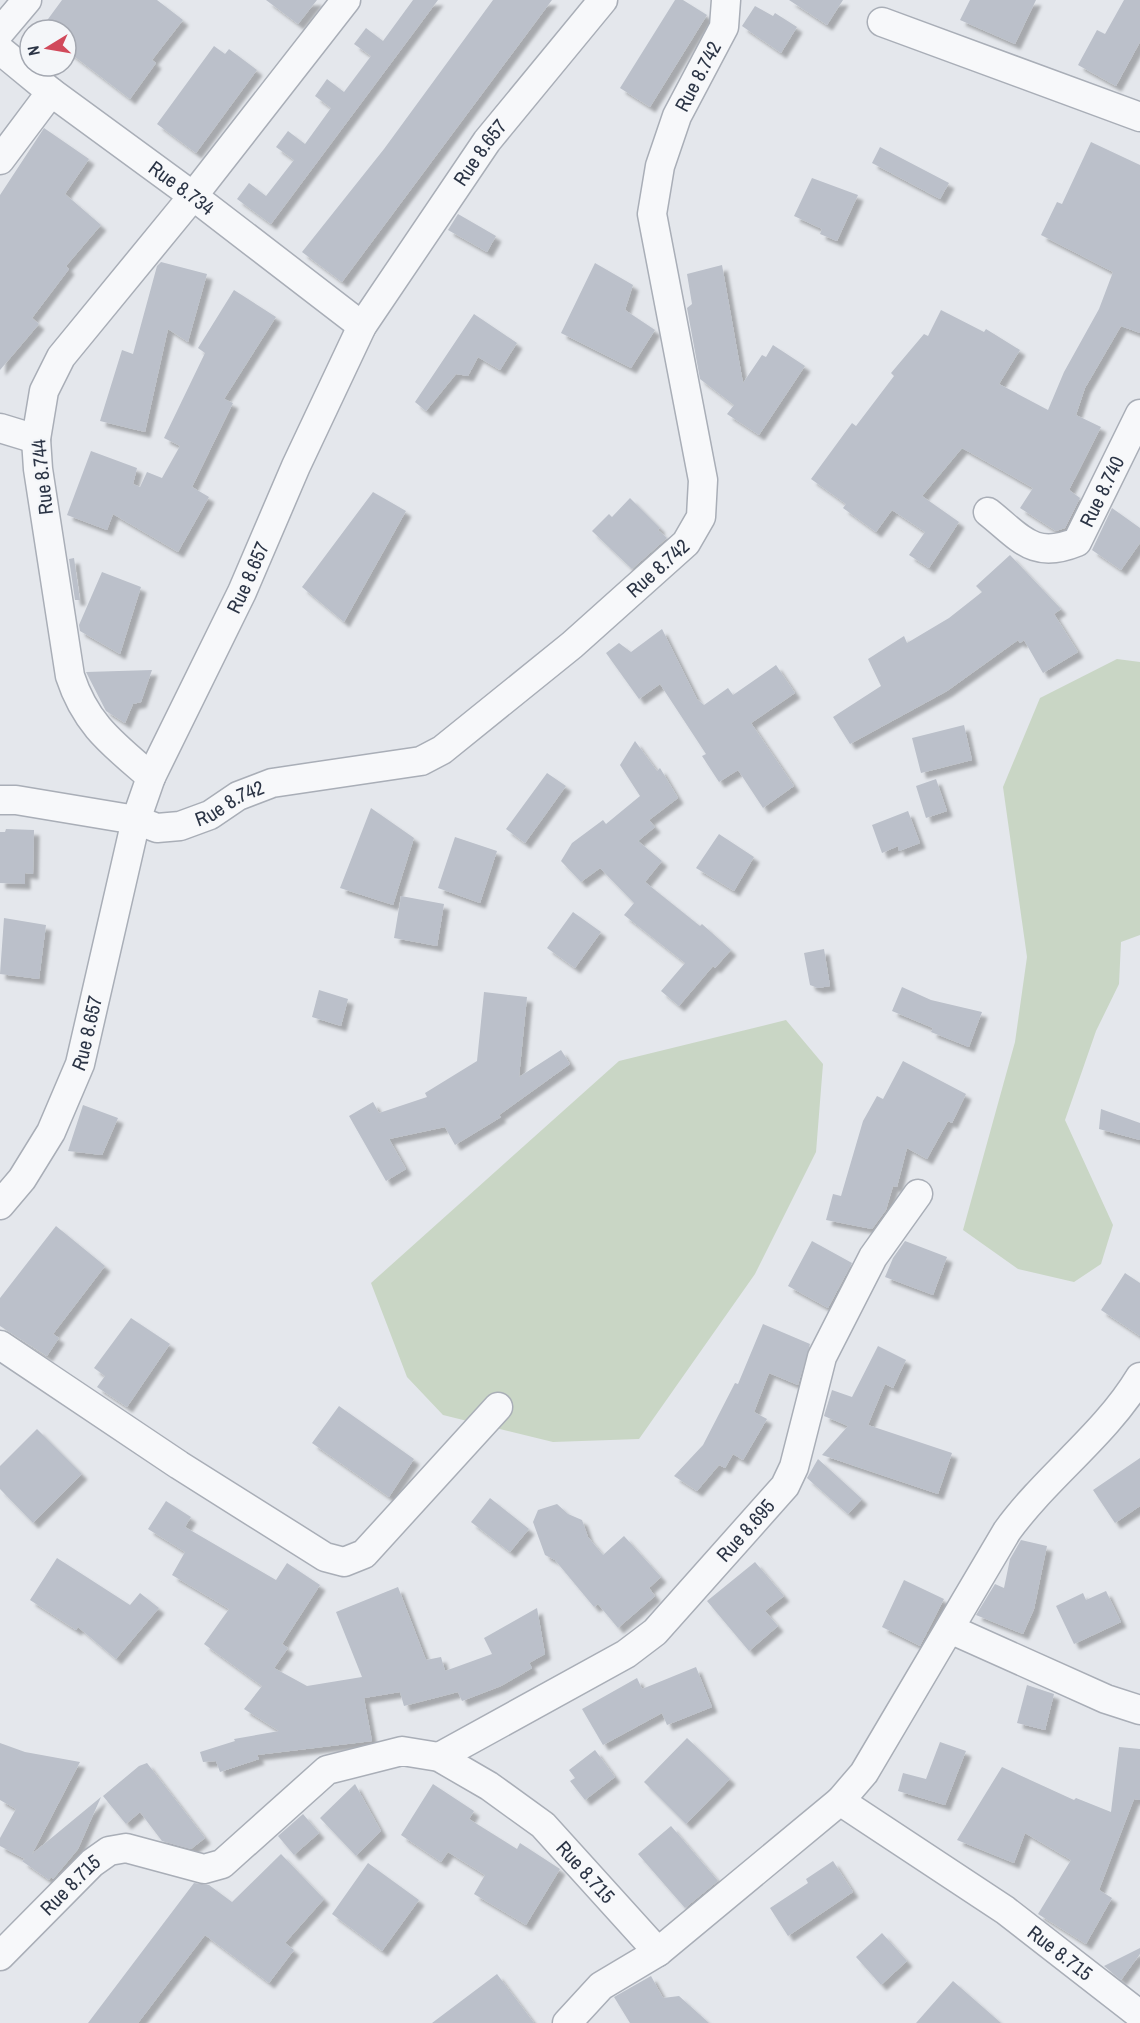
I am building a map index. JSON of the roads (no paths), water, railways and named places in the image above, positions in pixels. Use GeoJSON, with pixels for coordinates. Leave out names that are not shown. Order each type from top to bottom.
{"type":"FeatureCollection","features":[{"type":"Feature","properties":{"kind":"street"},"geometry":{"type":"LineString","coordinates":[[0,32],[27,0]]}},
{"type":"Feature","properties":{"kind":"street","name":"Rue 8.744"},"geometry":{"type":"LineString","coordinates":[[151,777],[97,729],[75,692],[68,664],[36,439],[44,391],[61,357],[193,195],[346,0]]}},
{"type":"Feature","properties":{"kind":"street","name":"Rue 8.657"},"geometry":{"type":"LineString","coordinates":[[0,1205],[21,1179],[51,1132],[80,1064],[136,820],[151,777],[242,592],[296,466],[362,326],[487,141],[603,0]]}},
{"type":"Feature","properties":{"kind":"street","name":"Rue 8.742"},"geometry":{"type":"LineString","coordinates":[[0,800],[16,800],[136,820],[157,828],[180,826],[210,815],[238,796],[272,783],[393,767],[421,761],[442,750],[572,645],[686,543],[701,517],[703,480],[652,214],[660,166],[673,126],[724,27],[726,0]]}},
{"type":"Feature","properties":{"kind":"street"},"geometry":{"type":"LineString","coordinates":[[882,22],[1140,117]]}},
{"type":"Feature","properties":{"kind":"street","name":"Rue 8.734"},"geometry":{"type":"LineString","coordinates":[[0,50],[51,92],[193,195],[362,326]]}},
{"type":"Feature","properties":{"kind":"street"},"geometry":{"type":"LineString","coordinates":[[0,160],[51,92]]}},
{"type":"Feature","properties":{"kind":"street","name":"Rue 8.740"},"geometry":{"type":"LineString","coordinates":[[988,512],[1032,547],[1056,551],[1077,542],[1140,414]]}},
{"type":"Feature","properties":{"kind":"street"},"geometry":{"type":"LineString","coordinates":[[0,428],[36,439]]}},
{"type":"Feature","properties":{"kind":"street","name":"Rue 8.695"},"geometry":{"type":"LineString","coordinates":[[439,1757],[626,1654],[655,1632],[763,1514],[785,1486],[794,1467],[822,1357],[873,1257],[918,1194]]}},
{"type":"Feature","properties":{"kind":"street"},"geometry":{"type":"LineString","coordinates":[[0,1345],[179,1465],[295,1539],[325,1557],[344,1562],[364,1554],[498,1407]]}},
{"type":"Feature","properties":{"kind":"street"},"geometry":{"type":"LineString","coordinates":[[567,2023],[601,1986],[658,1952],[840,1801],[864,1773],[1007,1531],[1026,1505],[1112,1416],[1140,1377]]}},
{"type":"Feature","properties":{"kind":"street"},"geometry":{"type":"LineString","coordinates":[[950,1629],[1106,1699],[1140,1710]]}},
{"type":"Feature","properties":{"kind":"street","name":"Rue 8.715"},"geometry":{"type":"LineString","coordinates":[[0,1956],[92,1863],[110,1851],[126,1848],[204,1869],[222,1864],[327,1770],[402,1751],[439,1757],[489,1786],[543,1825],[658,1952]]}},
{"type":"Feature","properties":{"kind":"street","name":"Rue 8.715"},"geometry":{"type":"LineString","coordinates":[[840,1801],[1005,1910],[1140,2015]]}}]}
